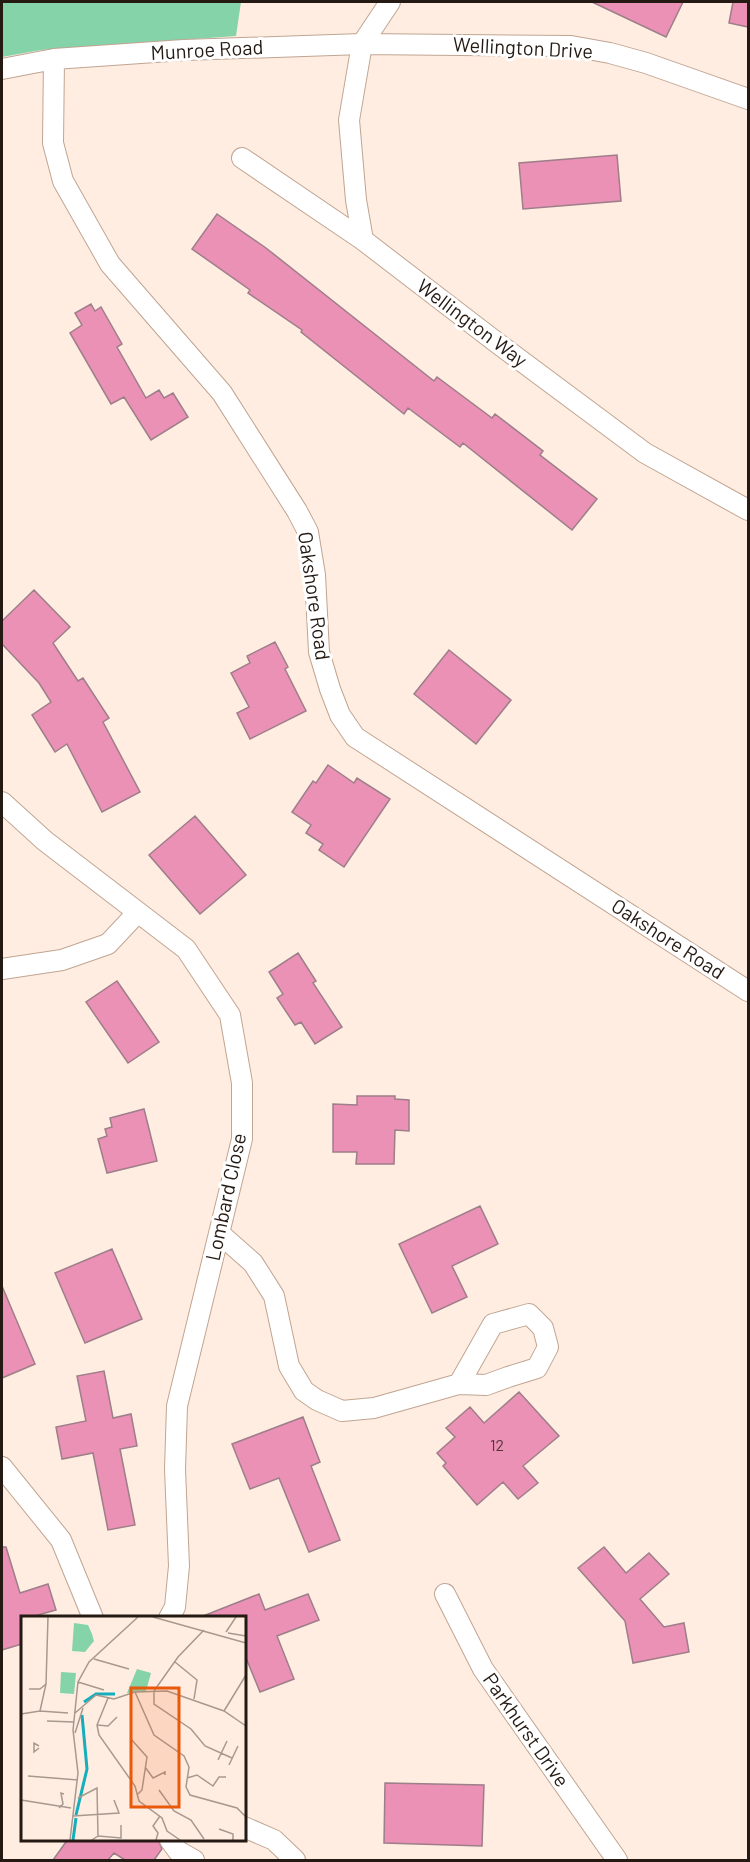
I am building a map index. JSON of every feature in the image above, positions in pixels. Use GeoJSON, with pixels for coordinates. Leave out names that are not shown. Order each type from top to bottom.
{"type":"FeatureCollection","features":[{"type":"Feature","properties":{"kind":"street"},"geometry":{"type":"LineString","coordinates":[[363,240],[356,200],[349,120],[362,44],[390,2]]}},
{"type":"Feature","properties":{"kind":"street","name":"Munroe Road"},"geometry":{"type":"LineString","coordinates":[[2,69],[54,59],[184,50],[362,44]]}},
{"type":"Feature","properties":{"kind":"street","name":"Wellington Drive"},"geometry":{"type":"LineString","coordinates":[[362,44],[571,46],[646,63],[748,99]]}},
{"type":"Feature","properties":{"kind":"street","name":"Oakshore Road"},"geometry":{"type":"LineString","coordinates":[[54,59],[53,143],[63,182],[110,264],[222,393],[297,511],[308,532],[315,575],[319,652],[340,715],[355,737],[748,992]]}},
{"type":"Feature","properties":{"kind":"street","name":"Wellington Way"},"geometry":{"type":"LineString","coordinates":[[242,158],[363,240],[645,453],[748,510]]}},
{"type":"Feature","properties":{"kind":"street","name":"Lombard Close"},"geometry":{"type":"LineString","coordinates":[[2,802],[45,841],[186,949],[230,1015],[242,1083],[242,1139],[177,1406],[175,1469],[179,1566],[175,1606],[170,1616]]}},
{"type":"Feature","properties":{"kind":"street"},"geometry":{"type":"LineString","coordinates":[[2,969],[62,960],[108,944],[138,912]]}},
{"type":"Feature","properties":{"kind":"street"},"geometry":{"type":"LineString","coordinates":[[219,1233],[253,1263],[274,1296],[289,1366],[304,1391],[317,1400],[342,1411],[374,1408],[459,1384],[486,1385],[537,1368],[548,1347],[543,1328],[529,1314],[493,1324],[459,1384]]}},
{"type":"Feature","properties":{"kind":"street"},"geometry":{"type":"LineString","coordinates":[[2,1467],[62,1540],[93,1616]]}},
{"type":"Feature","properties":{"kind":"street","name":"Parkhurst Drive"},"geometry":{"type":"LineString","coordinates":[[445,1594],[483,1669],[617,1860]]}},
{"type":"Feature","properties":{"kind":"street"},"geometry":{"type":"LineString","coordinates":[[246,1828],[274,1840],[295,1860]]}},
{"type":"Feature","properties":{"kind":"street"},"geometry":{"type":"LineString","coordinates":[[171,1841],[178,1851],[194,1860]]}},
{"type":"Feature","properties":{"kind":"green space"},"geometry":{"type":"Polygon","coordinates":[[[2,2],[241,2],[236,36],[41,50],[2,57],[2,2]]]}},
{"type":"Feature","properties":{"kind":"building"},"geometry":{"type":"Polygon","coordinates":[[[592,2],[683,2],[666,37],[592,2]]]}},
{"type":"Feature","properties":{"kind":"building"},"geometry":{"type":"Polygon","coordinates":[[[733,2],[748,2],[748,27],[729,23],[733,2]]]}},
{"type":"Feature","properties":{"kind":"building"},"geometry":{"type":"Polygon","coordinates":[[[617,155],[621,201],[523,209],[519,163],[617,155]]]}},
{"type":"Feature","properties":{"kind":"building"},"geometry":{"type":"Polygon","coordinates":[[[217,214],[266,248],[434,381],[437,377],[492,418],[495,414],[543,451],[540,455],[597,499],[572,530],[463,443],[460,447],[408,408],[404,414],[301,332],[302,330],[248,293],[250,290],[192,249],[217,214]]]}},
{"type":"Feature","properties":{"kind":"building"},"geometry":{"type":"Polygon","coordinates":[[[91,304],[95,311],[101,307],[122,344],[117,347],[146,398],[159,390],[164,398],[173,393],[188,417],[151,440],[124,397],[111,404],[70,333],[82,325],[75,313],[91,304]]]}},
{"type":"Feature","properties":{"kind":"building"},"geometry":{"type":"Polygon","coordinates":[[[34,590],[70,627],[53,643],[78,681],[83,678],[109,718],[103,722],[140,792],[102,812],[67,744],[55,752],[32,715],[51,702],[39,683],[2,644],[2,621],[34,590]]]}},
{"type":"Feature","properties":{"kind":"building"},"geometry":{"type":"Polygon","coordinates":[[[275,642],[288,667],[285,669],[306,711],[250,739],[237,713],[249,707],[231,673],[250,663],[247,656],[275,642]]]}},
{"type":"Feature","properties":{"kind":"building"},"geometry":{"type":"Polygon","coordinates":[[[449,650],[511,700],[476,744],[414,694],[449,650]]]}},
{"type":"Feature","properties":{"kind":"building"},"geometry":{"type":"Polygon","coordinates":[[[328,765],[354,783],[357,778],[390,799],[344,867],[319,850],[323,844],[306,833],[311,825],[292,812],[313,781],[316,783],[328,765]]]}},
{"type":"Feature","properties":{"kind":"building"},"geometry":{"type":"Polygon","coordinates":[[[195,816],[246,875],[200,914],[149,855],[195,816]]]}},
{"type":"Feature","properties":{"kind":"building"},"geometry":{"type":"Polygon","coordinates":[[[298,953],[316,981],[313,983],[342,1027],[315,1044],[301,1022],[295,1025],[277,998],[283,994],[269,972],[298,953]]]}},
{"type":"Feature","properties":{"kind":"building"},"geometry":{"type":"Polygon","coordinates":[[[117,981],[159,1042],[128,1063],[86,1002],[117,981]]]}},
{"type":"Feature","properties":{"kind":"building"},"geometry":{"type":"Polygon","coordinates":[[[357,1096],[395,1096],[395,1099],[409,1100],[409,1131],[395,1130],[394,1164],[356,1164],[357,1152],[333,1152],[333,1104],[357,1105],[357,1096]]]}},
{"type":"Feature","properties":{"kind":"building"},"geometry":{"type":"Polygon","coordinates":[[[144,1109],[157,1161],[107,1173],[98,1139],[107,1136],[105,1129],[112,1127],[110,1118],[144,1109]]]}},
{"type":"Feature","properties":{"kind":"building"},"geometry":{"type":"Polygon","coordinates":[[[480,1206],[498,1244],[452,1266],[467,1297],[432,1313],[399,1244],[480,1206]]]}},
{"type":"Feature","properties":{"kind":"building"},"geometry":{"type":"Polygon","coordinates":[[[112,1249],[142,1319],[85,1343],[55,1273],[112,1249]]]}},
{"type":"Feature","properties":{"kind":"building"},"geometry":{"type":"Polygon","coordinates":[[[2,1286],[35,1364],[2,1378],[2,1286]]]}},
{"type":"Feature","properties":{"kind":"building"},"geometry":{"type":"Polygon","coordinates":[[[104,1371],[113,1418],[131,1414],[137,1446],[120,1449],[135,1525],[108,1530],[93,1453],[62,1459],[56,1427],[86,1421],[77,1376],[104,1371]]]}},
{"type":"Feature","properties":{"kind":"building"},"geometry":{"type":"Polygon","coordinates":[[[519,1392],[559,1436],[523,1466],[538,1483],[518,1499],[503,1482],[477,1505],[443,1466],[446,1463],[437,1453],[455,1437],[446,1428],[470,1407],[484,1423],[519,1392]]]}},
{"type":"Feature","properties":{"kind":"building"},"geometry":{"type":"Polygon","coordinates":[[[303,1417],[320,1462],[311,1466],[340,1540],[309,1552],[279,1478],[250,1489],[232,1444],[303,1417]]]}},
{"type":"Feature","properties":{"kind":"building"},"geometry":{"type":"Polygon","coordinates":[[[2,1547],[6,1547],[20,1593],[48,1584],[56,1610],[35,1616],[21,1616],[21,1644],[2,1650],[2,1547]]]}},
{"type":"Feature","properties":{"kind":"building"},"geometry":{"type":"Polygon","coordinates":[[[604,1547],[626,1573],[649,1553],[669,1574],[640,1599],[664,1627],[684,1623],[689,1652],[633,1663],[625,1621],[578,1568],[604,1547]]]}},
{"type":"Feature","properties":{"kind":"building"},"geometry":{"type":"Polygon","coordinates":[[[259,1594],[265,1610],[308,1594],[319,1620],[277,1636],[294,1679],[260,1692],[246,1658],[246,1616],[203,1616],[259,1594]]]}},
{"type":"Feature","properties":{"kind":"building"},"geometry":{"type":"Polygon","coordinates":[[[385,1783],[484,1785],[482,1846],[384,1843],[385,1783]]]}},
{"type":"Feature","properties":{"kind":"building"},"geometry":{"type":"Polygon","coordinates":[[[67,1841],[159,1841],[162,1849],[154,1860],[125,1860],[114,1853],[108,1860],[53,1860],[67,1841]]]}}]}
